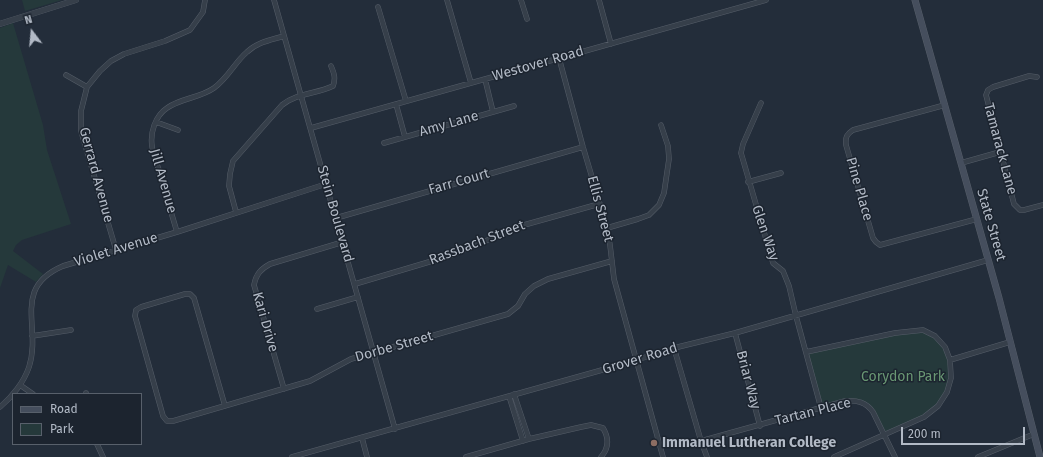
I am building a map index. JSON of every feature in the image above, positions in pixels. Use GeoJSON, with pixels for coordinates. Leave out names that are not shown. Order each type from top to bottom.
{"type":"FeatureCollection","features":[{"type":"Feature","properties":{"kind":"main road","name":"State Street"},"geometry":{"type":"LineString","coordinates":[[916,0],[977,219],[1040,457]]}},
{"type":"Feature","properties":{"kind":"street"},"geometry":{"type":"LineString","coordinates":[[0,24],[76,0]]}},
{"type":"Feature","properties":{"kind":"street","name":"Gerrard Avenue"},"geometry":{"type":"LineString","coordinates":[[116,250],[81,131],[81,111],[87,87],[100,71],[111,61],[124,54],[166,41],[190,30],[203,12],[205,0]]}},
{"type":"Feature","properties":{"kind":"street","name":"Stein Boulevard"},"geometry":{"type":"LineString","coordinates":[[274,0],[395,429]]}},
{"type":"Feature","properties":{"kind":"street"},"geometry":{"type":"LineString","coordinates":[[447,0],[471,83]]}},
{"type":"Feature","properties":{"kind":"street"},"geometry":{"type":"LineString","coordinates":[[521,0],[527,19]]}},
{"type":"Feature","properties":{"kind":"street"},"geometry":{"type":"LineString","coordinates":[[599,0],[611,44]]}},
{"type":"Feature","properties":{"kind":"street","name":"Westover Road"},"geometry":{"type":"LineString","coordinates":[[311,128],[611,44],[756,1],[766,0]]}},
{"type":"Feature","properties":{"kind":"street"},"geometry":{"type":"LineString","coordinates":[[378,7],[406,101]]}},
{"type":"Feature","properties":{"kind":"street","name":"Jill Avenue"},"geometry":{"type":"LineString","coordinates":[[177,232],[152,147],[152,134],[156,122],[162,112],[171,105],[204,93],[222,82],[247,52],[256,45],[284,36]]}},
{"type":"Feature","properties":{"kind":"street","name":"Ellis Street"},"geometry":{"type":"LineString","coordinates":[[559,58],[607,228],[614,279],[663,457]]}},
{"type":"Feature","properties":{"kind":"street"},"geometry":{"type":"LineString","coordinates":[[236,212],[229,186],[233,162],[282,105],[300,95],[333,86],[335,75],[331,66]]}},
{"type":"Feature","properties":{"kind":"street"},"geometry":{"type":"LineString","coordinates":[[66,75],[87,87]]}},
{"type":"Feature","properties":{"kind":"street","name":"Tamarack Lane"},"geometry":{"type":"LineString","coordinates":[[1038,77],[1029,76],[993,87],[988,90],[986,95],[1014,204],[1020,210],[1043,205]]}},
{"type":"Feature","properties":{"kind":"street","name":"Amy Lane"},"geometry":{"type":"LineString","coordinates":[[485,79],[493,112]]}},
{"type":"Feature","properties":{"kind":"street","name":"Glen Way"},"geometry":{"type":"LineString","coordinates":[[761,103],[743,144],[741,153],[748,182],[773,263],[782,271],[789,286],[821,408]]}},
{"type":"Feature","properties":{"kind":"street","name":"Amy Lane"},"geometry":{"type":"LineString","coordinates":[[396,104],[405,137]]}},
{"type":"Feature","properties":{"kind":"street","name":"Pine Place"},"geometry":{"type":"LineString","coordinates":[[945,105],[854,130],[848,133],[845,139],[846,145],[873,238],[880,245],[977,219]]}},
{"type":"Feature","properties":{"kind":"street","name":"Amy Lane"},"geometry":{"type":"LineString","coordinates":[[384,143],[514,106]]}},
{"type":"Feature","properties":{"kind":"street"},"geometry":{"type":"LineString","coordinates":[[156,122],[178,130]]}},
{"type":"Feature","properties":{"kind":"street"},"geometry":{"type":"LineString","coordinates":[[607,228],[649,215],[658,205],[664,193],[669,159],[668,146],[661,125]]}},
{"type":"Feature","properties":{"kind":"street","name":"Farr Court"},"geometry":{"type":"LineString","coordinates":[[336,218],[583,147]]}},
{"type":"Feature","properties":{"kind":"street"},"geometry":{"type":"LineString","coordinates":[[961,163],[1000,152]]}},
{"type":"Feature","properties":{"kind":"street"},"geometry":{"type":"LineString","coordinates":[[748,182],[781,173]]}},
{"type":"Feature","properties":{"kind":"street","name":"Violet Avenue"},"geometry":{"type":"LineString","coordinates":[[12,393],[20,385],[29,367],[32,336],[32,298],[34,291],[42,279],[48,274],[63,266],[177,232],[326,184]]}},
{"type":"Feature","properties":{"kind":"street","name":"Rassbach Street"},"geometry":{"type":"LineString","coordinates":[[355,284],[449,256],[524,225],[599,204]]}},
{"type":"Feature","properties":{"kind":"street","name":"Kari Drive"},"geometry":{"type":"LineString","coordinates":[[284,389],[254,285],[255,279],[258,273],[270,264],[343,242]]}},
{"type":"Feature","properties":{"kind":"street","name":"Grover Road"},"geometry":{"type":"LineString","coordinates":[[295,457],[637,360],[674,348],[796,316],[988,260]]}},
{"type":"Feature","properties":{"kind":"street","name":"Dorbe Street"},"geometry":{"type":"LineString","coordinates":[[225,406],[194,298],[190,294],[185,294],[141,307],[136,310],[135,316],[163,416],[167,421],[173,421],[284,389],[310,381],[351,359],[508,314],[518,306],[525,294],[534,286],[548,279],[612,261]]}},
{"type":"Feature","properties":{"kind":"street"},"geometry":{"type":"LineString","coordinates":[[318,309],[358,297]]}},
{"type":"Feature","properties":{"kind":"street"},"geometry":{"type":"LineString","coordinates":[[32,336],[71,330]]}},
{"type":"Feature","properties":{"kind":"street"},"geometry":{"type":"LineString","coordinates":[[806,352],[895,333],[923,330],[935,336],[945,347],[950,360],[951,378],[946,392],[938,406],[924,417],[834,457]]}},
{"type":"Feature","properties":{"kind":"street","name":"Briar Way"},"geometry":{"type":"LineString","coordinates":[[735,333],[760,426]]}},
{"type":"Feature","properties":{"kind":"street"},"geometry":{"type":"LineString","coordinates":[[950,360],[1010,342]]}},
{"type":"Feature","properties":{"kind":"street"},"geometry":{"type":"LineString","coordinates":[[674,348],[707,457]]}},
{"type":"Feature","properties":{"kind":"street"},"geometry":{"type":"LineString","coordinates":[[20,385],[32,393]]}},
{"type":"Feature","properties":{"kind":"street","name":"Violet Avenue"},"geometry":{"type":"LineString","coordinates":[[0,406],[12,393]]}},
{"type":"Feature","properties":{"kind":"street"},"geometry":{"type":"LineString","coordinates":[[512,395],[530,439]]}},
{"type":"Feature","properties":{"kind":"street"},"geometry":{"type":"LineString","coordinates":[[512,395],[522,441]]}},
{"type":"Feature","properties":{"kind":"street","name":"Tartan Place"},"geometry":{"type":"LineString","coordinates":[[701,441],[760,426],[845,401],[857,400],[869,406],[885,434],[895,457]]}},
{"type":"Feature","properties":{"kind":"street"},"geometry":{"type":"LineString","coordinates":[[466,457],[522,441],[591,425],[603,428],[608,436],[606,451],[601,457]]}},
{"type":"Feature","properties":{"kind":"street"},"geometry":{"type":"LineString","coordinates":[[978,457],[1034,434]]}},
{"type":"Feature","properties":{"kind":"street"},"geometry":{"type":"LineString","coordinates":[[362,438],[367,457]]}},
{"type":"Feature","properties":{"kind":"street"},"geometry":{"type":"LineString","coordinates":[[97,445],[103,457]]}},
{"type":"Feature","properties":{"kind":"green space"},"geometry":{"type":"Polygon","coordinates":[[[22,0],[62,0],[25,11],[22,0]]]}},
{"type":"Feature","properties":{"kind":"green space"},"geometry":{"type":"Polygon","coordinates":[[[13,23],[43,125],[47,150],[71,224],[22,240],[16,245],[13,251],[43,274],[36,282],[8,265],[0,288],[0,28],[13,23]]]}},
{"type":"Feature","properties":{"kind":"green space","name":"Corydon Park"},"geometry":{"type":"Polygon","coordinates":[[[923,330],[936,337],[943,344],[948,354],[951,370],[949,387],[946,394],[937,407],[931,412],[885,434],[873,412],[857,400],[821,408],[806,352],[895,333],[923,330]]]}},
{"type":"Feature","properties":{"kind":"place","name":"Immanuel Lutheran College"},"geometry":{"type":"Point","coordinates":[654,443]}}]}
